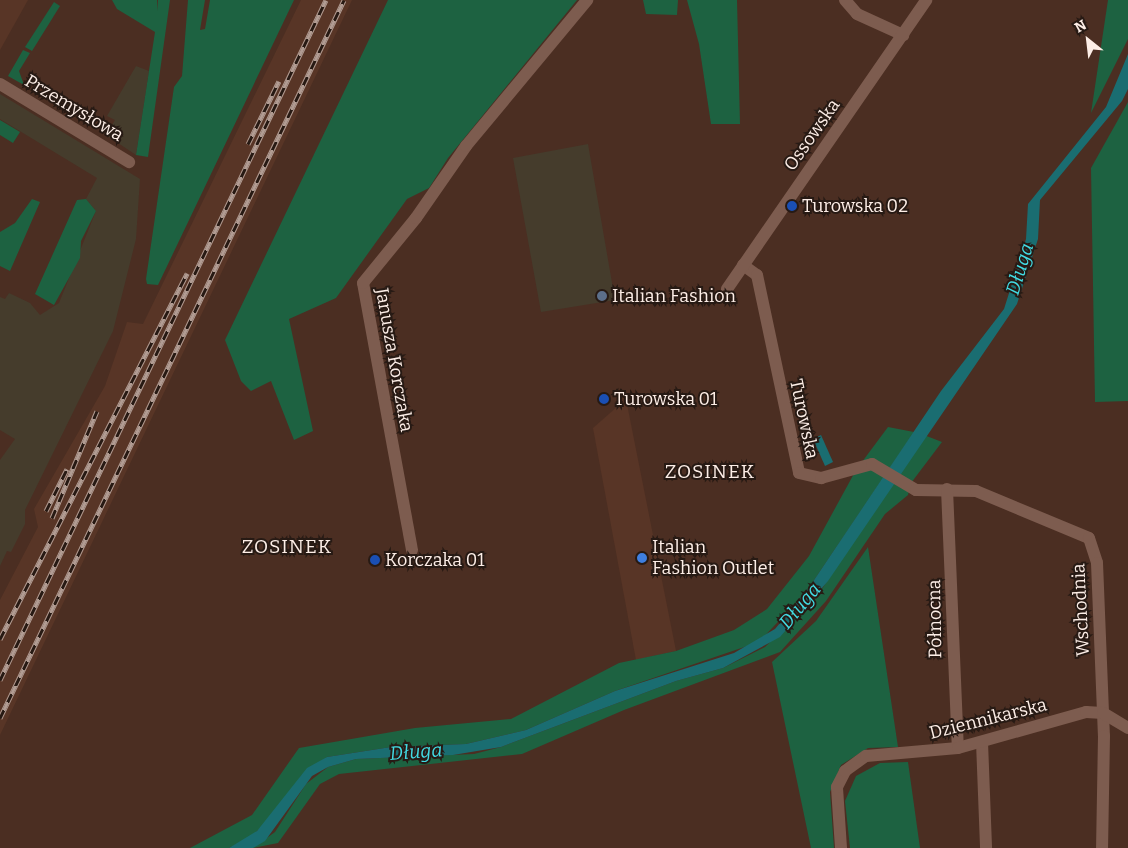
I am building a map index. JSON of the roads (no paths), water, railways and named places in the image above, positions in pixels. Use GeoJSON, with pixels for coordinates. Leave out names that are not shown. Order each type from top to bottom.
{"type":"FeatureCollection","features":[{"type":"Feature","properties":{"kind":"street","name":"Janusza Korczaka"},"geometry":{"type":"LineString","coordinates":[[412,550],[363,283],[502,103],[587,0]]}},
{"type":"Feature","properties":{"kind":"street"},"geometry":{"type":"LineString","coordinates":[[845,0],[857,14],[903,35]]}},
{"type":"Feature","properties":{"kind":"street","name":"Ossowska"},"geometry":{"type":"LineString","coordinates":[[727,289],[926,0]]}},
{"type":"Feature","properties":{"kind":"street","name":"Przemysłowa"},"geometry":{"type":"LineString","coordinates":[[0,84],[129,162]]}},
{"type":"Feature","properties":{"kind":"street","name":"Turowska"},"geometry":{"type":"LineString","coordinates":[[743,265],[757,275],[797,471],[814,479],[860,465],[878,466],[904,483]]}},
{"type":"Feature","properties":{"kind":"street","name":"Wschodnia"},"geometry":{"type":"LineString","coordinates":[[904,483],[926,492],[947,489],[976,491],[1089,538],[1097,563],[1103,713],[1102,848]]}},
{"type":"Feature","properties":{"kind":"street","name":"Północna"},"geometry":{"type":"LineString","coordinates":[[947,489],[958,748]]}},
{"type":"Feature","properties":{"kind":"street","name":"Dziennikarska"},"geometry":{"type":"LineString","coordinates":[[841,848],[836,793],[850,767],[871,755],[958,748],[1086,712],[1103,713]]}},
{"type":"Feature","properties":{"kind":"street"},"geometry":{"type":"LineString","coordinates":[[1103,713],[1128,728]]}},
{"type":"Feature","properties":{"kind":"street"},"geometry":{"type":"LineString","coordinates":[[982,742],[986,848]]}},
{"type":"Feature","properties":{"kind":"water","name":"Długa"},"geometry":{"type":"Polygon","coordinates":[[[1128,54],[1128,89],[1122,101],[1040,200],[1038,239],[1017,304],[828,581],[780,637],[723,668],[676,681],[501,747],[453,755],[356,759],[328,767],[312,776],[265,841],[253,848],[229,848],[257,831],[307,768],[327,757],[391,747],[466,744],[526,730],[615,691],[734,653],[775,629],[806,592],[941,391],[1004,309],[1026,239],[1028,204],[1106,107],[1128,54]]]}},
{"type":"Feature","properties":{"kind":"water"},"geometry":{"type":"Polygon","coordinates":[[[821,435],[833,462],[825,466],[813,439],[821,435]]]}},
{"type":"Feature","properties":{"kind":"railway"},"geometry":{"type":"LineString","coordinates":[[0,680],[326,0]]}},
{"type":"Feature","properties":{"kind":"railway"},"geometry":{"type":"LineString","coordinates":[[0,718],[344,0]]}},
{"type":"Feature","properties":{"kind":"railway"},"geometry":{"type":"LineString","coordinates":[[248,144],[279,81]]}},
{"type":"Feature","properties":{"kind":"railway"},"geometry":{"type":"LineString","coordinates":[[0,639],[187,273]]}},
{"type":"Feature","properties":{"kind":"railway"},"geometry":{"type":"LineString","coordinates":[[52,518],[97,411]]}},
{"type":"Feature","properties":{"kind":"railway"},"geometry":{"type":"LineString","coordinates":[[46,511],[67,469]]}},
{"type":"Feature","properties":{"kind":"place","name":"Turowska 02"},"geometry":{"type":"Point","coordinates":[792,206]}},
{"type":"Feature","properties":{"kind":"place","name":"Italian Fashion"},"geometry":{"type":"Point","coordinates":[602,296]}},
{"type":"Feature","properties":{"kind":"place","name":"Turowska 01"},"geometry":{"type":"Point","coordinates":[604,399]}},
{"type":"Feature","properties":{"kind":"place","name":"Italian Fashion Outlet"},"geometry":{"type":"Point","coordinates":[642,558]}},
{"type":"Feature","properties":{"kind":"place","name":"Korczaka 01"},"geometry":{"type":"Point","coordinates":[375,560]}},
{"type":"Feature","properties":{"kind":"district","name":"ZOSINEK"},"geometry":{"type":"Point","coordinates":[710,472]}},
{"type":"Feature","properties":{"kind":"district","name":"ZOSINEK"},"geometry":{"type":"Point","coordinates":[287,547]}}]}
